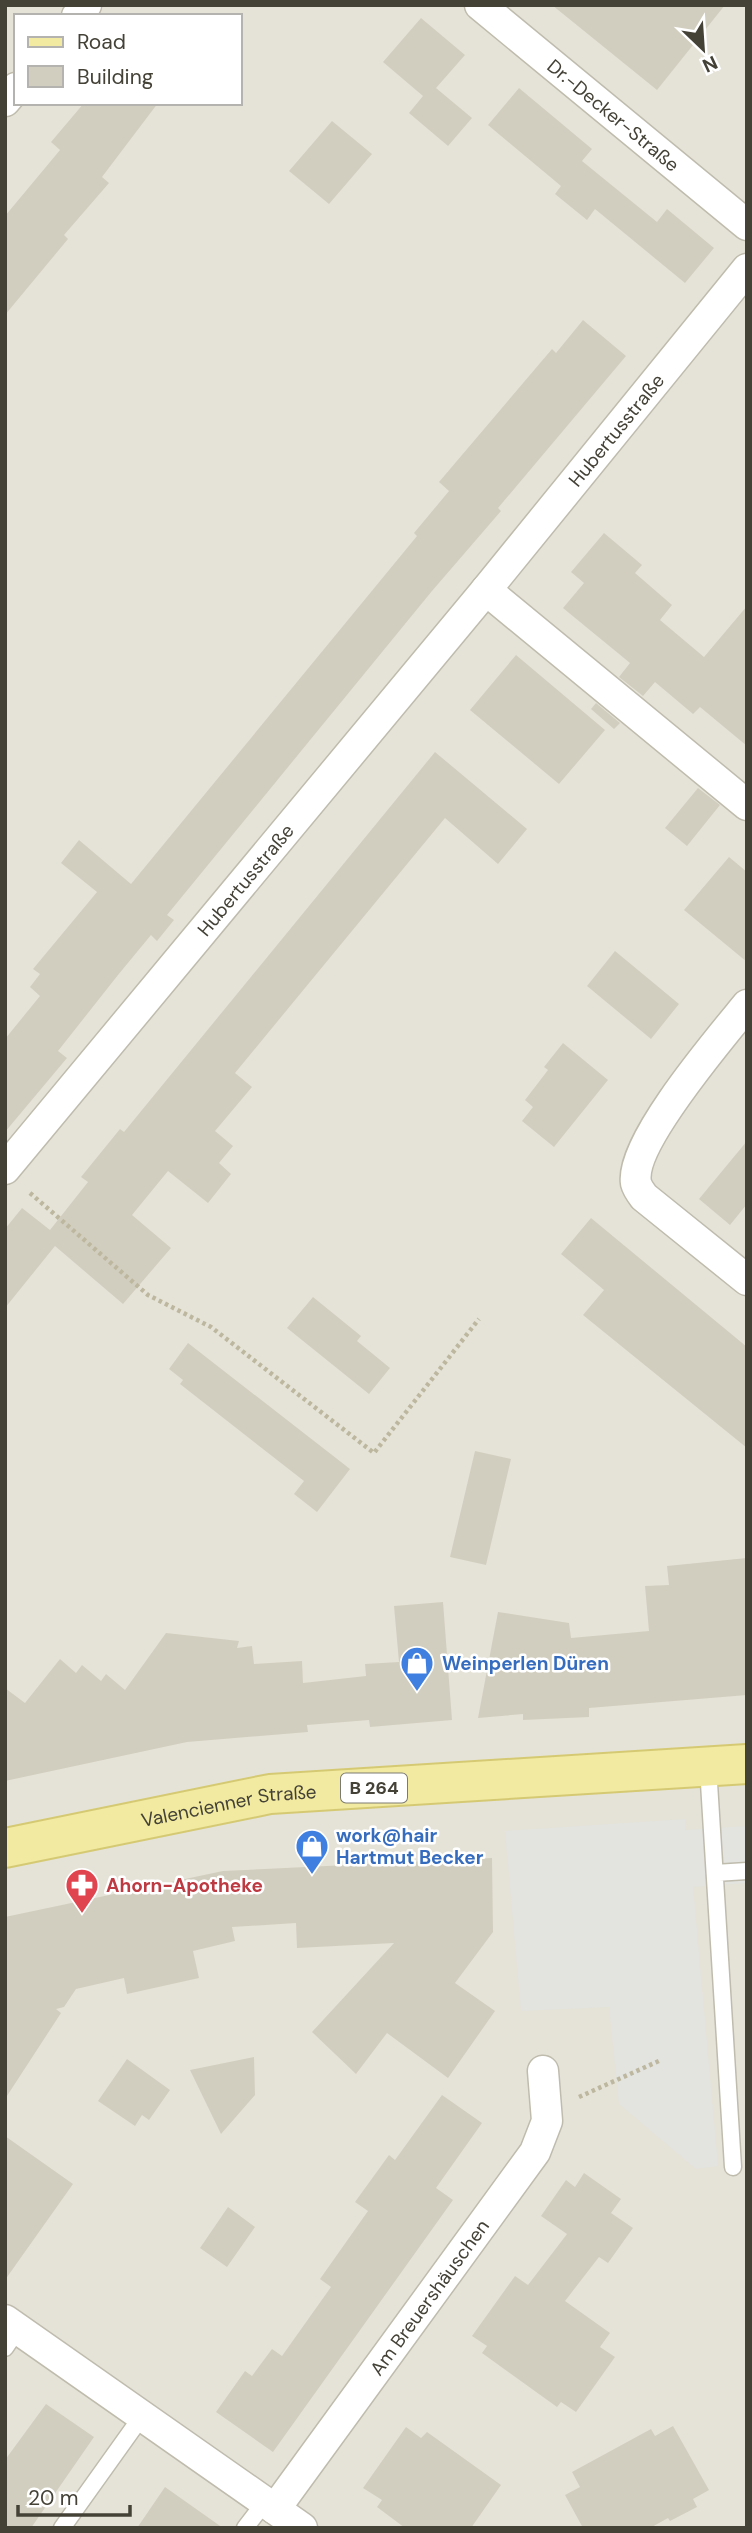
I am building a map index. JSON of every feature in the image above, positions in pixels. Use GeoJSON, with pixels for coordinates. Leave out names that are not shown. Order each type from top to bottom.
{"type":"FeatureCollection","features":[{"type":"Feature","properties":{"kind":"main road","name":"Valencienner Straße"},"geometry":{"type":"LineString","coordinates":[[5,1848],[270,1794],[747,1764]]}},
{"type":"Feature","properties":{"kind":"street","name":"Dr.-Decker-Straße"},"geometry":{"type":"LineString","coordinates":[[480,5],[747,225]]}},
{"type":"Feature","properties":{"kind":"street","name":"Hubertusstraße"},"geometry":{"type":"LineString","coordinates":[[15,1179],[486,590],[747,270]]}},
{"type":"Feature","properties":{"kind":"street"},"geometry":{"type":"LineString","coordinates":[[486,590],[747,805]]}},
{"type":"Feature","properties":{"kind":"street"},"geometry":{"type":"LineString","coordinates":[[747,1005],[669,1104],[638,1162],[636,1182],[643,1197],[747,1280]]}},
{"type":"Feature","properties":{"kind":"street","name":"Am Breuershäuschen"},"geometry":{"type":"LineString","coordinates":[[270,2505],[535,2152],[547,2121],[543,2071]]}},
{"type":"Feature","properties":{"kind":"street"},"geometry":{"type":"LineString","coordinates":[[10,2333],[142,2416],[302,2528]]}},
{"type":"Feature","properties":{"kind":"lane"},"geometry":{"type":"LineString","coordinates":[[708,1767],[733,2167]]}},
{"type":"Feature","properties":{"kind":"lane"},"geometry":{"type":"LineString","coordinates":[[715,1873],[747,1871]]}},
{"type":"Feature","properties":{"kind":"lane"},"geometry":{"type":"LineString","coordinates":[[62,2528],[142,2416]]}},
{"type":"Feature","properties":{"kind":"lane"},"geometry":{"type":"LineString","coordinates":[[245,2528],[270,2505]]}},
{"type":"Feature","properties":{"kind":"path"},"geometry":{"type":"LineString","coordinates":[[15,1179],[148,1295],[211,1327],[374,1453],[479,1319]]}},
{"type":"Feature","properties":{"kind":"path"},"geometry":{"type":"LineString","coordinates":[[546,2112],[661,2060]]}},
{"type":"Feature","properties":{"kind":"shaded area"},"geometry":{"type":"Polygon","coordinates":[[[5,5],[747,5],[747,2528],[5,2528],[5,5]]]}},
{"type":"Feature","properties":{"kind":"shaded area"},"geometry":{"type":"Polygon","coordinates":[[[685,1819],[685,1830],[747,1826],[747,1883],[693,1887],[718,2166],[696,2169],[619,2104],[609,2007],[521,2011],[505,1831],[685,1819]]]}},
{"type":"Feature","properties":{"kind":"building"},"geometry":{"type":"Polygon","coordinates":[[[552,5],[725,5],[657,90],[552,5]]]}},
{"type":"Feature","properties":{"kind":"building"},"geometry":{"type":"Polygon","coordinates":[[[421,18],[465,55],[436,88],[472,118],[448,146],[409,113],[423,96],[383,62],[421,18]]]}},
{"type":"Feature","properties":{"kind":"building"},"geometry":{"type":"Polygon","coordinates":[[[519,88],[592,149],[582,161],[657,222],[667,209],[714,248],[685,283],[595,209],[587,220],[555,194],[561,186],[488,125],[519,88]]]}},
{"type":"Feature","properties":{"kind":"building"},"geometry":{"type":"Polygon","coordinates":[[[82,105],[156,105],[102,177],[109,183],[64,235],[68,239],[5,315],[5,216],[60,150],[51,142],[82,105]]]}},
{"type":"Feature","properties":{"kind":"building"},"geometry":{"type":"Polygon","coordinates":[[[332,121],[372,154],[329,204],[289,171],[332,121]]]}},
{"type":"Feature","properties":{"kind":"building"},"geometry":{"type":"Polygon","coordinates":[[[583,320],[626,356],[498,508],[501,511],[432,591],[167,915],[174,920],[157,941],[151,935],[118,975],[58,1051],[67,1058],[5,1132],[5,1039],[40,996],[30,987],[40,974],[33,969],[97,892],[61,863],[79,840],[131,884],[417,536],[414,533],[449,491],[439,482],[552,349],[556,353],[583,320]]]}},
{"type":"Feature","properties":{"kind":"building"},"geometry":{"type":"Polygon","coordinates":[[[604,533],[642,565],[635,573],[672,605],[660,620],[704,657],[747,606],[747,746],[700,707],[693,714],[655,682],[643,696],[619,677],[630,663],[563,608],[584,583],[571,572],[604,533]]]}},
{"type":"Feature","properties":{"kind":"building"},"geometry":{"type":"Polygon","coordinates":[[[516,655],[605,730],[559,784],[470,710],[516,655]]]}},
{"type":"Feature","properties":{"kind":"building"},"geometry":{"type":"Polygon","coordinates":[[[596,703],[620,723],[614,729],[591,709],[596,703]]]}},
{"type":"Feature","properties":{"kind":"building"},"geometry":{"type":"Polygon","coordinates":[[[435,752],[527,829],[498,864],[445,818],[235,1073],[252,1087],[215,1131],[233,1146],[219,1163],[231,1174],[208,1203],[168,1171],[132,1215],[171,1248],[123,1304],[55,1246],[5,1308],[5,1229],[22,1208],[50,1230],[88,1182],[81,1177],[120,1129],[124,1132],[435,752]]]}},
{"type":"Feature","properties":{"kind":"building"},"geometry":{"type":"Polygon","coordinates":[[[698,788],[720,805],[687,846],[665,828],[698,788]]]}},
{"type":"Feature","properties":{"kind":"building"},"geometry":{"type":"Polygon","coordinates":[[[729,857],[747,872],[747,962],[684,910],[729,857]]]}},
{"type":"Feature","properties":{"kind":"building"},"geometry":{"type":"Polygon","coordinates":[[[615,951],[679,1004],[651,1039],[587,986],[615,951]]]}},
{"type":"Feature","properties":{"kind":"building"},"geometry":{"type":"Polygon","coordinates":[[[563,1043],[608,1080],[554,1147],[522,1121],[533,1107],[525,1100],[548,1070],[544,1067],[563,1043]]]}},
{"type":"Feature","properties":{"kind":"building"},"geometry":{"type":"Polygon","coordinates":[[[747,1141],[747,1204],[730,1225],[699,1199],[747,1141]]]}},
{"type":"Feature","properties":{"kind":"building"},"geometry":{"type":"Polygon","coordinates":[[[591,1218],[747,1347],[747,1448],[583,1315],[604,1290],[561,1254],[591,1218]]]}},
{"type":"Feature","properties":{"kind":"building"},"geometry":{"type":"Polygon","coordinates":[[[313,1297],[361,1336],[357,1341],[390,1368],[369,1394],[287,1328],[313,1297]]]}},
{"type":"Feature","properties":{"kind":"building"},"geometry":{"type":"Polygon","coordinates":[[[188,1343],[350,1469],[317,1512],[294,1494],[304,1481],[180,1384],[183,1380],[169,1369],[188,1343]]]}},
{"type":"Feature","properties":{"kind":"building"},"geometry":{"type":"Polygon","coordinates":[[[475,1451],[511,1459],[486,1565],[450,1557],[475,1451]]]}},
{"type":"Feature","properties":{"kind":"building"},"geometry":{"type":"Polygon","coordinates":[[[747,1558],[747,1695],[589,1708],[589,1717],[523,1720],[523,1714],[478,1718],[498,1612],[569,1623],[571,1638],[649,1631],[645,1586],[669,1585],[667,1566],[747,1558]]]}},
{"type":"Feature","properties":{"kind":"building"},"geometry":{"type":"Polygon","coordinates":[[[443,1602],[452,1720],[370,1727],[369,1720],[307,1725],[308,1732],[187,1742],[5,1781],[5,1688],[25,1703],[60,1659],[76,1673],[82,1665],[101,1681],[106,1674],[125,1690],[166,1633],[239,1641],[237,1648],[252,1646],[254,1664],[302,1661],[303,1683],[366,1676],[365,1664],[399,1662],[394,1606],[443,1602]]]}},
{"type":"Feature","properties":{"kind":"building"},"geometry":{"type":"Polygon","coordinates":[[[492,1858],[493,1932],[455,1983],[495,2011],[448,2078],[387,2033],[356,2074],[312,2032],[394,1943],[297,1948],[296,1923],[232,1927],[235,1941],[193,1951],[199,1978],[127,1994],[124,1978],[76,1989],[64,2007],[56,2009],[61,2013],[5,2099],[5,1917],[223,1871],[492,1858]]]}},
{"type":"Feature","properties":{"kind":"building"},"geometry":{"type":"Polygon","coordinates":[[[254,2057],[255,2095],[221,2134],[190,2070],[254,2057]]]}},
{"type":"Feature","properties":{"kind":"building"},"geometry":{"type":"Polygon","coordinates":[[[127,2059],[170,2090],[149,2120],[142,2115],[135,2126],[98,2101],[127,2059]]]}},
{"type":"Feature","properties":{"kind":"building"},"geometry":{"type":"Polygon","coordinates":[[[442,2095],[482,2123],[436,2188],[453,2200],[273,2452],[216,2412],[245,2371],[252,2376],[272,2349],[282,2356],[331,2287],[320,2279],[368,2211],[355,2202],[389,2155],[395,2160],[442,2095]]]}},
{"type":"Feature","properties":{"kind":"building"},"geometry":{"type":"Polygon","coordinates":[[[5,2136],[73,2184],[5,2280],[5,2136]]]}},
{"type":"Feature","properties":{"kind":"building"},"geometry":{"type":"Polygon","coordinates":[[[584,2173],[621,2199],[611,2213],[633,2228],[608,2263],[599,2257],[565,2301],[610,2333],[600,2347],[615,2357],[576,2412],[561,2402],[557,2407],[482,2353],[487,2346],[472,2336],[515,2276],[528,2285],[567,2234],[541,2216],[566,2180],[575,2187],[584,2173]]]}},
{"type":"Feature","properties":{"kind":"building"},"geometry":{"type":"Polygon","coordinates":[[[228,2207],[255,2227],[227,2267],[200,2248],[228,2207]]]}},
{"type":"Feature","properties":{"kind":"building"},"geometry":{"type":"Polygon","coordinates":[[[46,2404],[94,2437],[31,2528],[5,2528],[5,2460],[46,2404]]]}},
{"type":"Feature","properties":{"kind":"building"},"geometry":{"type":"Polygon","coordinates":[[[673,2426],[709,2490],[693,2499],[697,2507],[650,2528],[583,2528],[565,2495],[580,2487],[572,2472],[651,2429],[655,2436],[673,2426]]]}},
{"type":"Feature","properties":{"kind":"building"},"geometry":{"type":"Polygon","coordinates":[[[406,2427],[421,2438],[427,2432],[501,2485],[471,2528],[405,2528],[377,2507],[382,2500],[363,2488],[406,2427]]]}},
{"type":"Feature","properties":{"kind":"building"},"geometry":{"type":"Polygon","coordinates":[[[165,2487],[223,2528],[137,2528],[165,2487]]]}},
{"type":"Feature","properties":{"kind":"place","name":"Weinperlen Düren"},"geometry":{"type":"Point","coordinates":[417,1693]}},
{"type":"Feature","properties":{"kind":"place","name":"work@hair Hartmut Becker"},"geometry":{"type":"Point","coordinates":[312,1876]}},
{"type":"Feature","properties":{"kind":"place","name":"Ahorn-Apotheke"},"geometry":{"type":"Point","coordinates":[82,1915]}}]}
